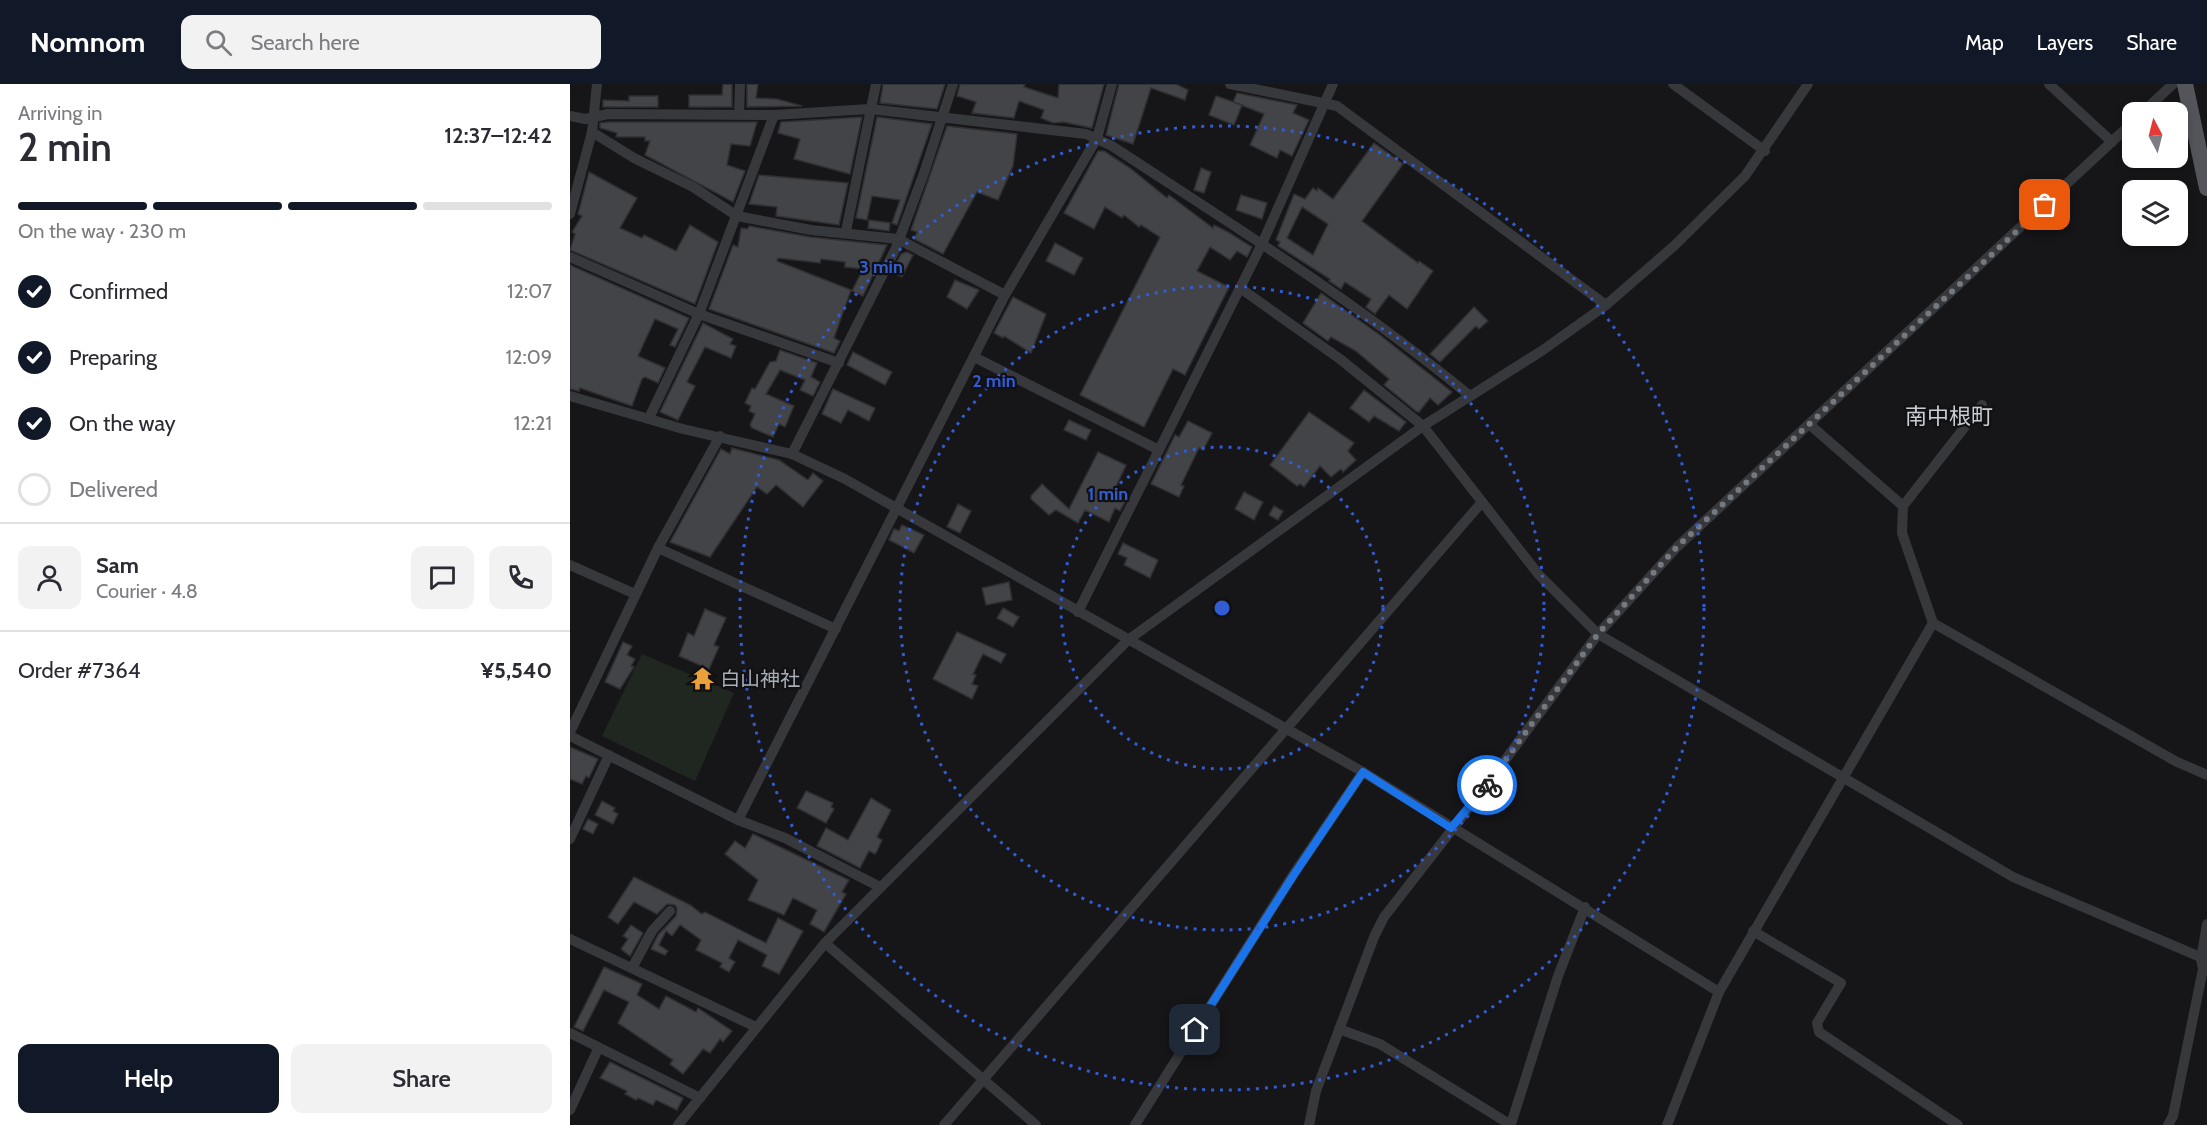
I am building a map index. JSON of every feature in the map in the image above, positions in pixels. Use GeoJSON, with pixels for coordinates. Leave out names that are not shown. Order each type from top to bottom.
{"type":"FeatureCollection","features":[{"type":"Feature","properties":{"kind":"main road"},"geometry":{"type":"LineString","coordinates":[[2184,84],[2207,188]]}},
{"type":"Feature","properties":{"kind":"street"},"geometry":{"type":"LineString","coordinates":[[570,214],[592,132],[597,84]]}},
{"type":"Feature","properties":{"kind":"street"},"geometry":{"type":"LineString","coordinates":[[739,114],[740,84]]}},
{"type":"Feature","properties":{"kind":"street"},"geometry":{"type":"LineString","coordinates":[[846,231],[876,84]]}},
{"type":"Feature","properties":{"kind":"street"},"geometry":{"type":"LineString","coordinates":[[792,454],[839,363],[898,239],[924,173],[953,84]]}},
{"type":"Feature","properties":{"kind":"street"},"geometry":{"type":"LineString","coordinates":[[738,820],[1005,295],[1097,138],[1112,84]]}},
{"type":"Feature","properties":{"kind":"street"},"geometry":{"type":"LineString","coordinates":[[1230,84],[1337,106],[1606,305]]}},
{"type":"Feature","properties":{"kind":"street"},"geometry":{"type":"LineString","coordinates":[[1078,612],[1262,244],[1298,158],[1333,84]]}},
{"type":"Feature","properties":{"kind":"street"},"geometry":{"type":"LineString","coordinates":[[1673,84],[1765,151]]}},
{"type":"Feature","properties":{"kind":"street"},"geometry":{"type":"LineString","coordinates":[[678,1125],[825,943],[879,886],[1128,640],[1423,426],[1543,350],[1606,305],[1730,192],[1765,151],[1808,84]]}},
{"type":"Feature","properties":{"kind":"street"},"geometry":{"type":"LineString","coordinates":[[2049,84],[2112,142]]}},
{"type":"Feature","properties":{"kind":"street"},"geometry":{"type":"LineString","coordinates":[[2154,102],[2173,84]]}},
{"type":"Feature","properties":{"kind":"street"},"geometry":{"type":"LineString","coordinates":[[570,116],[585,119],[608,114],[774,115],[870,109],[1071,131],[1097,138],[1262,244],[1377,324],[1470,396]]}},
{"type":"Feature","properties":{"kind":"street"},"geometry":{"type":"LineString","coordinates":[[649,418],[699,314],[774,115]]}},
{"type":"Feature","properties":{"kind":"street"},"geometry":{"type":"LineString","coordinates":[[592,132],[634,158],[693,187],[737,216],[811,230],[846,231],[898,239],[1005,295]]}},
{"type":"Feature","properties":{"kind":"street"},"geometry":{"type":"LineString","coordinates":[[1309,1125],[1316,1090],[1374,937],[1384,917],[1451,828],[1486,786],[1598,634],[1677,547],[2122,132]]}},
{"type":"Feature","properties":{"kind":"street"},"geometry":{"type":"LineString","coordinates":[[570,257],[699,314],[839,363]]}},
{"type":"Feature","properties":{"kind":"street"},"geometry":{"type":"LineString","coordinates":[[1240,288],[1340,359],[1423,426],[1539,575],[1598,634],[2013,877],[2204,959]]}},
{"type":"Feature","properties":{"kind":"street"},"geometry":{"type":"LineString","coordinates":[[974,357],[1159,450]]}},
{"type":"Feature","properties":{"kind":"street"},"geometry":{"type":"LineString","coordinates":[[570,396],[683,429],[792,454],[896,508],[1363,772],[1451,828],[1585,907],[1719,992]]}},
{"type":"Feature","properties":{"kind":"street"},"geometry":{"type":"LineString","coordinates":[[1982,405],[1903,506],[1902,534],[1933,623],[2178,762],[2207,775]]}},
{"type":"Feature","properties":{"kind":"street"},"geometry":{"type":"LineString","coordinates":[[1809,424],[1903,506]]}},
{"type":"Feature","properties":{"kind":"street"},"geometry":{"type":"LineString","coordinates":[[720,436],[658,548],[570,734],[609,756],[738,820],[785,838],[879,886]]}},
{"type":"Feature","properties":{"kind":"street"},"geometry":{"type":"LineString","coordinates":[[944,1125],[1482,502]]}},
{"type":"Feature","properties":{"kind":"street"},"geometry":{"type":"LineString","coordinates":[[658,548],[836,629]]}},
{"type":"Feature","properties":{"kind":"street"},"geometry":{"type":"LineString","coordinates":[[570,565],[635,594]]}},
{"type":"Feature","properties":{"kind":"street"},"geometry":{"type":"LineString","coordinates":[[1667,1125],[1719,992],[1933,623]]}},
{"type":"Feature","properties":{"kind":"street"},"geometry":{"type":"LineString","coordinates":[[570,839],[609,756]]}},
{"type":"Feature","properties":{"kind":"street"},"geometry":{"type":"LineString","coordinates":[[1135,1125],[1263,923],[1363,772]]}},
{"type":"Feature","properties":{"kind":"street"},"geometry":{"type":"LineString","coordinates":[[1339,1029],[1380,1044],[1511,1125],[1558,976],[1585,907]]}},
{"type":"Feature","properties":{"kind":"street"},"geometry":{"type":"LineString","coordinates":[[632,968],[652,932],[670,911]]}},
{"type":"Feature","properties":{"kind":"street"},"geometry":{"type":"LineString","coordinates":[[2169,1125],[2173,1116],[2203,969],[2207,924]]}},
{"type":"Feature","properties":{"kind":"street"},"geometry":{"type":"LineString","coordinates":[[1753,931],[1841,983],[1817,1023],[1819,1032],[1958,1125]]}},
{"type":"Feature","properties":{"kind":"street"},"geometry":{"type":"LineString","coordinates":[[570,939],[756,1027]]}},
{"type":"Feature","properties":{"kind":"street"},"geometry":{"type":"LineString","coordinates":[[825,943],[1036,1125]]}},
{"type":"Feature","properties":{"kind":"street"},"geometry":{"type":"LineString","coordinates":[[570,1034],[700,1098]]}},
{"type":"Feature","properties":{"kind":"street"},"geometry":{"type":"LineString","coordinates":[[570,1110],[598,1049]]}},
{"type":"Feature","properties":{"kind":"shaded area"},"geometry":{"type":"Polygon","coordinates":[[[642,654],[734,693],[695,781],[602,736],[642,654]]]}},
{"type":"Feature","properties":{"kind":"building"},"geometry":{"type":"Polygon","coordinates":[[[723,84],[732,84],[732,107],[689,107],[689,95],[722,95],[723,84]]]}},
{"type":"Feature","properties":{"kind":"building"},"geometry":{"type":"Polygon","coordinates":[[[747,84],[758,84],[756,98],[777,99],[802,106],[747,107],[747,84]]]}},
{"type":"Feature","properties":{"kind":"building"},"geometry":{"type":"Polygon","coordinates":[[[883,84],[945,84],[937,109],[880,103],[883,84]]]}},
{"type":"Feature","properties":{"kind":"building"},"geometry":{"type":"Polygon","coordinates":[[[960,84],[1025,84],[1024,87],[1058,98],[1059,84],[1104,84],[1092,128],[1063,122],[1053,123],[1041,118],[1044,110],[1019,101],[1014,118],[972,113],[976,102],[957,96],[960,84]]]}},
{"type":"Feature","properties":{"kind":"building"},"geometry":{"type":"Polygon","coordinates":[[[1119,84],[1176,84],[1188,90],[1185,100],[1151,88],[1133,144],[1106,135],[1119,84]]]}},
{"type":"Feature","properties":{"kind":"building"},"geometry":{"type":"Polygon","coordinates":[[[1237,93],[1297,105],[1293,113],[1309,120],[1292,156],[1280,150],[1277,158],[1250,145],[1264,114],[1233,102],[1237,93]]]}},
{"type":"Feature","properties":{"kind":"building"},"geometry":{"type":"Polygon","coordinates":[[[629,96],[658,96],[658,107],[603,107],[603,100],[629,101],[629,96]]]}},
{"type":"Feature","properties":{"kind":"building"},"geometry":{"type":"Polygon","coordinates":[[[1216,96],[1242,105],[1234,125],[1209,115],[1216,96]]]}},
{"type":"Feature","properties":{"kind":"building"},"geometry":{"type":"Polygon","coordinates":[[[862,117],[850,174],[794,159],[800,139],[778,133],[781,122],[862,117]]]}},
{"type":"Feature","properties":{"kind":"building"},"geometry":{"type":"Polygon","coordinates":[[[877,117],[932,124],[897,225],[892,223],[900,200],[872,196],[867,220],[856,218],[877,117]]]}},
{"type":"Feature","properties":{"kind":"building"},"geometry":{"type":"Polygon","coordinates":[[[757,122],[750,146],[731,144],[727,165],[745,171],[733,202],[645,155],[650,141],[645,141],[645,137],[616,137],[617,133],[600,128],[600,123],[757,122]]]}},
{"type":"Feature","properties":{"kind":"building"},"geometry":{"type":"Polygon","coordinates":[[[947,126],[1017,134],[1013,166],[998,200],[977,192],[943,254],[914,239],[917,232],[911,230],[947,126]]]}},
{"type":"Feature","properties":{"kind":"building"},"geometry":{"type":"Polygon","coordinates":[[[1374,143],[1403,164],[1362,221],[1418,263],[1419,261],[1433,271],[1407,309],[1389,295],[1375,314],[1366,307],[1371,299],[1345,282],[1341,289],[1329,281],[1330,279],[1278,246],[1280,242],[1276,240],[1294,194],[1305,199],[1313,188],[1317,191],[1318,188],[1333,199],[1374,143]],[[1302,207],[1287,238],[1313,255],[1328,224],[1302,207]]]}},
{"type":"Feature","properties":{"kind":"building"},"geometry":{"type":"Polygon","coordinates":[[[1098,151],[1104,151],[1130,168],[1167,198],[1169,195],[1213,228],[1214,225],[1252,247],[1247,257],[1237,251],[1230,260],[1210,247],[1197,271],[1229,287],[1185,375],[1173,369],[1144,427],[1080,395],[1160,237],[1141,225],[1139,227],[1124,215],[1122,218],[1105,207],[1094,229],[1064,213],[1098,151]]]}},
{"type":"Feature","properties":{"kind":"building"},"geometry":{"type":"Polygon","coordinates":[[[1201,168],[1211,172],[1204,193],[1194,190],[1201,168]]]}},
{"type":"Feature","properties":{"kind":"building"},"geometry":{"type":"Polygon","coordinates":[[[589,172],[637,198],[620,228],[642,238],[644,235],[676,251],[690,225],[718,242],[695,304],[570,250],[575,234],[572,232],[582,216],[578,214],[589,172]]]}},
{"type":"Feature","properties":{"kind":"building"},"geometry":{"type":"Polygon","coordinates":[[[759,175],[848,183],[839,225],[776,216],[777,207],[749,204],[759,175]]]}},
{"type":"Feature","properties":{"kind":"building"},"geometry":{"type":"Polygon","coordinates":[[[1241,195],[1267,203],[1262,219],[1236,210],[1241,195]]]}},
{"type":"Feature","properties":{"kind":"building"},"geometry":{"type":"Polygon","coordinates":[[[869,220],[890,223],[889,231],[868,228],[869,220]]]}},
{"type":"Feature","properties":{"kind":"building"},"geometry":{"type":"Polygon","coordinates":[[[749,226],[810,237],[887,245],[863,296],[852,291],[863,269],[845,267],[845,262],[821,259],[820,263],[778,258],[777,261],[851,290],[834,338],[840,341],[834,353],[709,309],[733,245],[738,247],[741,228],[748,229],[749,226]]]}},
{"type":"Feature","properties":{"kind":"building"},"geometry":{"type":"Polygon","coordinates":[[[1055,243],[1083,258],[1074,275],[1046,261],[1055,243]]]}},
{"type":"Feature","properties":{"kind":"building"},"geometry":{"type":"Polygon","coordinates":[[[907,252],[913,255],[902,277],[892,272],[901,254],[907,252]]]}},
{"type":"Feature","properties":{"kind":"building"},"geometry":{"type":"Polygon","coordinates":[[[570,265],[689,318],[675,347],[670,345],[678,329],[655,319],[638,356],[665,368],[658,383],[645,377],[642,379],[632,406],[580,388],[579,391],[570,389],[570,265]]]}},
{"type":"Feature","properties":{"kind":"building"},"geometry":{"type":"Polygon","coordinates":[[[955,280],[979,290],[967,309],[947,297],[955,280]]]}},
{"type":"Feature","properties":{"kind":"building"},"geometry":{"type":"Polygon","coordinates":[[[1321,293],[1380,335],[1452,392],[1438,405],[1430,398],[1419,412],[1416,411],[1384,385],[1389,379],[1356,351],[1331,337],[1328,341],[1303,323],[1321,293]]]}},
{"type":"Feature","properties":{"kind":"building"},"geometry":{"type":"Polygon","coordinates":[[[1013,297],[1046,314],[1031,353],[1004,336],[1003,338],[994,333],[1013,297]]]}},
{"type":"Feature","properties":{"kind":"building"},"geometry":{"type":"Polygon","coordinates":[[[1474,307],[1488,321],[1479,329],[1476,326],[1440,362],[1430,354],[1474,307]]]}},
{"type":"Feature","properties":{"kind":"building"},"geometry":{"type":"Polygon","coordinates":[[[703,323],[733,339],[730,344],[736,346],[731,358],[705,347],[687,382],[695,386],[678,420],[660,412],[703,323]]]}},
{"type":"Feature","properties":{"kind":"building"},"geometry":{"type":"Polygon","coordinates":[[[780,350],[817,363],[811,377],[820,382],[813,396],[800,390],[805,380],[780,370],[766,394],[794,406],[785,427],[779,424],[773,437],[752,428],[750,425],[755,414],[749,411],[751,406],[745,403],[752,388],[755,389],[770,362],[776,361],[780,350]]]}},
{"type":"Feature","properties":{"kind":"building"},"geometry":{"type":"Polygon","coordinates":[[[853,352],[892,372],[885,385],[847,365],[853,352]]]}},
{"type":"Feature","properties":{"kind":"building"},"geometry":{"type":"Polygon","coordinates":[[[833,389],[875,408],[869,421],[848,410],[841,423],[822,414],[833,389]]]}},
{"type":"Feature","properties":{"kind":"building"},"geometry":{"type":"Polygon","coordinates":[[[1364,390],[1406,422],[1399,431],[1374,416],[1369,422],[1350,408],[1364,390]]]}},
{"type":"Feature","properties":{"kind":"building"},"geometry":{"type":"Polygon","coordinates":[[[1309,412],[1354,443],[1348,451],[1356,460],[1343,472],[1341,469],[1331,477],[1320,466],[1304,487],[1300,484],[1297,486],[1270,465],[1309,412]]]}},
{"type":"Feature","properties":{"kind":"building"},"geometry":{"type":"Polygon","coordinates":[[[1069,420],[1091,430],[1086,440],[1064,430],[1069,420]]]}},
{"type":"Feature","properties":{"kind":"building"},"geometry":{"type":"Polygon","coordinates":[[[1188,421],[1212,433],[1203,450],[1199,448],[1181,485],[1184,486],[1179,497],[1151,484],[1175,435],[1179,437],[1188,421]]]}},
{"type":"Feature","properties":{"kind":"building"},"geometry":{"type":"Polygon","coordinates":[[[732,448],[779,460],[808,480],[813,473],[823,481],[803,507],[776,485],[767,494],[757,487],[710,557],[670,542],[721,449],[730,454],[732,448]]]}},
{"type":"Feature","properties":{"kind":"building"},"geometry":{"type":"Polygon","coordinates":[[[1098,452],[1126,465],[1113,493],[1126,500],[1120,511],[1115,508],[1109,522],[1085,510],[1078,523],[1056,510],[1049,515],[1031,499],[1042,484],[1069,509],[1098,452]]]}},
{"type":"Feature","properties":{"kind":"building"},"geometry":{"type":"Polygon","coordinates":[[[1244,492],[1263,502],[1254,520],[1235,509],[1244,492]]]}},
{"type":"Feature","properties":{"kind":"building"},"geometry":{"type":"Polygon","coordinates":[[[958,504],[971,511],[960,533],[947,527],[958,504]]]}},
{"type":"Feature","properties":{"kind":"building"},"geometry":{"type":"Polygon","coordinates":[[[1274,506],[1283,511],[1278,520],[1269,515],[1274,506]]]}},
{"type":"Feature","properties":{"kind":"building"},"geometry":{"type":"Polygon","coordinates":[[[902,525],[924,535],[914,553],[889,540],[894,529],[899,531],[902,525]]]}},
{"type":"Feature","properties":{"kind":"building"},"geometry":{"type":"Polygon","coordinates":[[[1123,543],[1158,560],[1150,578],[1124,565],[1127,558],[1118,554],[1123,543]]]}},
{"type":"Feature","properties":{"kind":"building"},"geometry":{"type":"Polygon","coordinates":[[[1009,582],[1012,600],[986,605],[982,588],[1009,582]]]}},
{"type":"Feature","properties":{"kind":"building"},"geometry":{"type":"Polygon","coordinates":[[[1003,608],[1019,617],[1013,627],[997,618],[1003,608]]]}},
{"type":"Feature","properties":{"kind":"building"},"geometry":{"type":"Polygon","coordinates":[[[705,609],[726,618],[714,645],[719,647],[709,669],[679,656],[688,633],[694,636],[705,609]]]}},
{"type":"Feature","properties":{"kind":"building"},"geometry":{"type":"Polygon","coordinates":[[[957,632],[1006,654],[1001,663],[983,654],[973,674],[976,675],[972,684],[978,686],[972,699],[933,679],[957,632]]]}},
{"type":"Feature","properties":{"kind":"building"},"geometry":{"type":"Polygon","coordinates":[[[623,642],[632,646],[627,655],[635,659],[631,666],[634,667],[620,689],[605,682],[623,642]]]}},
{"type":"Feature","properties":{"kind":"building"},"geometry":{"type":"Polygon","coordinates":[[[570,747],[598,759],[589,778],[586,776],[582,784],[570,779],[570,747]]]}},
{"type":"Feature","properties":{"kind":"building"},"geometry":{"type":"Polygon","coordinates":[[[806,791],[833,803],[831,807],[834,809],[826,823],[797,808],[806,791]]]}},
{"type":"Feature","properties":{"kind":"building"},"geometry":{"type":"Polygon","coordinates":[[[871,798],[891,810],[877,837],[882,840],[877,851],[875,854],[869,851],[860,868],[817,846],[826,828],[848,840],[871,798]]]}},
{"type":"Feature","properties":{"kind":"building"},"geometry":{"type":"Polygon","coordinates":[[[602,801],[615,808],[613,811],[618,814],[613,824],[595,815],[602,801]]]}},
{"type":"Feature","properties":{"kind":"building"},"geometry":{"type":"Polygon","coordinates":[[[588,819],[598,824],[593,834],[583,829],[588,819]]]}},
{"type":"Feature","properties":{"kind":"building"},"geometry":{"type":"Polygon","coordinates":[[[753,834],[849,880],[842,892],[846,894],[824,932],[810,924],[817,910],[793,898],[784,915],[748,900],[758,880],[725,854],[735,841],[745,848],[753,834]]]}},
{"type":"Feature","properties":{"kind":"building"},"geometry":{"type":"Polygon","coordinates":[[[634,877],[690,905],[702,914],[705,912],[766,943],[778,918],[803,931],[779,974],[762,966],[767,955],[738,940],[729,958],[735,962],[729,972],[720,967],[722,963],[696,950],[701,940],[680,925],[672,936],[666,931],[659,945],[668,951],[665,955],[651,949],[658,935],[676,916],[675,905],[667,904],[657,914],[634,902],[618,924],[608,917],[634,877]]]}},
{"type":"Feature","properties":{"kind":"building"},"geometry":{"type":"Polygon","coordinates":[[[631,925],[643,933],[630,956],[621,949],[628,939],[623,936],[631,925]]]}},
{"type":"Feature","properties":{"kind":"building"},"geometry":{"type":"Polygon","coordinates":[[[604,967],[642,984],[637,995],[659,1009],[666,996],[696,1012],[698,1008],[732,1031],[723,1042],[720,1039],[710,1053],[703,1049],[683,1074],[670,1064],[673,1060],[618,1023],[629,1002],[604,990],[583,1031],[574,1027],[604,967]]]}},
{"type":"Feature","properties":{"kind":"building"},"geometry":{"type":"Polygon","coordinates":[[[610,1062],[683,1098],[677,1110],[656,1100],[653,1105],[638,1098],[636,1100],[625,1094],[627,1091],[600,1078],[610,1062]]]}},
{"type":"Feature","properties":{"kind":"way so far"},"geometry":{"type":"LineString","coordinates":[[1487,785],[1598,634],[1677,547],[2045,205]]}},
{"type":"Feature","properties":{"kind":"place","name":"白山神社"},"geometry":{"type":"Point","coordinates":[702,679]}},
{"type":"Feature","properties":{"kind":"district","name":"南中根町"},"geometry":{"type":"Point","coordinates":[1949,416]}},
{"type":"Feature","properties":{"kind":"route"},"geometry":{"type":"LineString","coordinates":[[1195,1030],[1250,942],[1363,772],[1451,828],[1487,785]]}}]}
